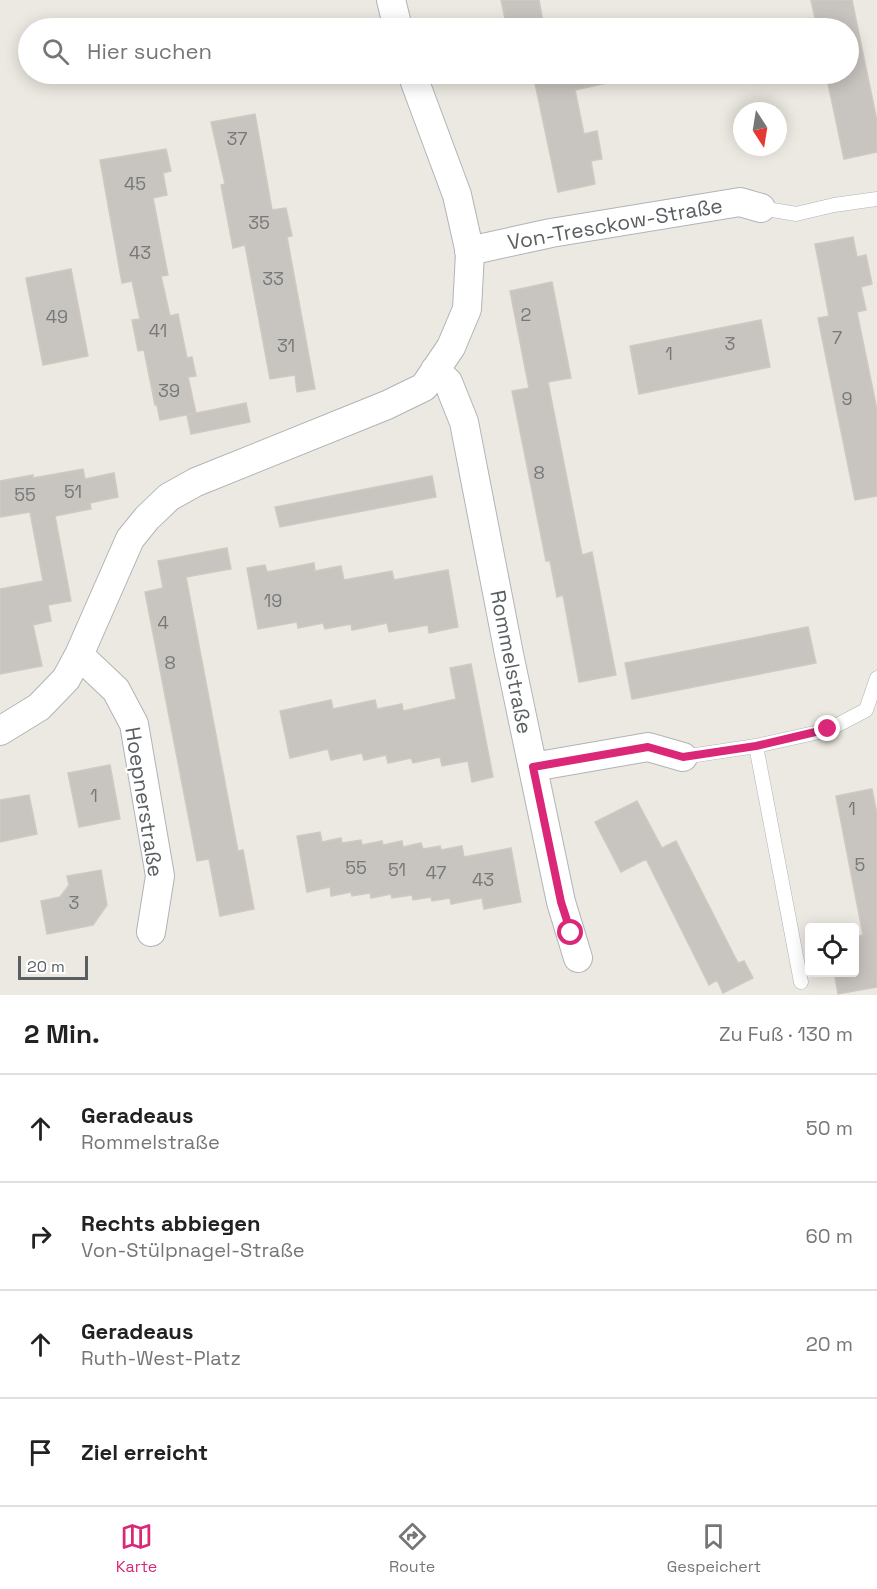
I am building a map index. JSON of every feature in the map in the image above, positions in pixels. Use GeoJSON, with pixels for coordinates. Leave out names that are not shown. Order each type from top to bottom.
{"type":"FeatureCollection","features":[{"type":"Feature","properties":{"kind":"street"},"geometry":{"type":"LineString","coordinates":[[391,0],[396,18]]}},
{"type":"Feature","properties":{"kind":"street"},"geometry":{"type":"LineString","coordinates":[[0,730],[39,707],[66,679],[79,655],[130,538],[169,497],[196,482],[387,405],[424,387],[451,347],[467,309],[469,251],[457,195],[416,84]]}},
{"type":"Feature","properties":{"kind":"street","name":"Von-Tresckow-Straße"},"geometry":{"type":"LineString","coordinates":[[469,251],[551,233],[740,202],[761,208]]}},
{"type":"Feature","properties":{"kind":"street","name":"Rommelstraße"},"geometry":{"type":"LineString","coordinates":[[435,370],[448,382],[464,422],[561,902],[578,958]]}},
{"type":"Feature","properties":{"kind":"street","name":"Hoepnerstraße"},"geometry":{"type":"LineString","coordinates":[[79,655],[116,690],[134,724],[160,876],[151,932]]}},
{"type":"Feature","properties":{"kind":"street"},"geometry":{"type":"LineString","coordinates":[[533,767],[648,747],[683,757]]}},
{"type":"Feature","properties":{"kind":"lane"},"geometry":{"type":"LineString","coordinates":[[761,208],[796,214],[834,205],[877,199]]}},
{"type":"Feature","properties":{"kind":"lane"},"geometry":{"type":"LineString","coordinates":[[683,757],[756,746],[828,729],[866,710],[877,678]]}},
{"type":"Feature","properties":{"kind":"lane"},"geometry":{"type":"LineString","coordinates":[[756,746],[801,982]]}},
{"type":"Feature","properties":{"kind":"building"},"geometry":{"type":"Polygon","coordinates":[[[501,0],[539,0],[542,18],[505,18],[501,0]]]}},
{"type":"Feature","properties":{"kind":"building"},"geometry":{"type":"Polygon","coordinates":[[[811,0],[852,0],[856,18],[815,18],[811,0]]]}},
{"type":"Feature","properties":{"kind":"building"},"geometry":{"type":"Polygon","coordinates":[[[859,34],[877,121],[877,152],[844,159],[828,84],[859,84],[859,34]]]}},
{"type":"Feature","properties":{"kind":"building"},"geometry":{"type":"Polygon","coordinates":[[[535,84],[603,84],[575,90],[584,134],[597,131],[602,159],[591,161],[595,184],[558,192],[535,84]]]}},
{"type":"Feature","properties":{"kind":"building"},"geometry":{"type":"Polygon","coordinates":[[[255,114],[272,210],[286,208],[292,236],[287,237],[315,389],[297,392],[295,375],[270,379],[245,245],[233,248],[221,185],[225,184],[211,122],[255,114]]]}},
{"type":"Feature","properties":{"kind":"building"},"geometry":{"type":"Polygon","coordinates":[[[166,149],[171,171],[163,173],[167,195],[153,198],[168,275],[161,276],[170,316],[178,314],[187,358],[192,357],[196,376],[188,377],[196,413],[160,420],[144,350],[138,351],[132,320],[140,319],[132,281],[122,283],[100,160],[166,149]]]}},
{"type":"Feature","properties":{"kind":"building"},"geometry":{"type":"Polygon","coordinates":[[[853,237],[857,257],[866,255],[872,284],[861,287],[866,310],[857,312],[877,410],[877,496],[855,500],[818,318],[829,316],[815,244],[853,237]]]}},
{"type":"Feature","properties":{"kind":"building"},"geometry":{"type":"Polygon","coordinates":[[[71,269],[88,356],[43,365],[26,278],[71,269]]]}},
{"type":"Feature","properties":{"kind":"building"},"geometry":{"type":"Polygon","coordinates":[[[552,282],[571,378],[548,382],[582,555],[592,552],[616,675],[579,682],[563,595],[557,597],[550,561],[546,561],[512,391],[529,388],[510,291],[552,282]]]}},
{"type":"Feature","properties":{"kind":"building"},"geometry":{"type":"Polygon","coordinates":[[[761,320],[770,367],[639,394],[630,346],[761,320]]]}},
{"type":"Feature","properties":{"kind":"building"},"geometry":{"type":"Polygon","coordinates":[[[246,403],[250,422],[191,434],[187,415],[246,403]]]}},
{"type":"Feature","properties":{"kind":"building"},"geometry":{"type":"Polygon","coordinates":[[[83,469],[85,479],[114,473],[118,497],[90,503],[91,509],[55,516],[71,601],[48,605],[51,621],[33,625],[42,666],[0,674],[0,589],[43,581],[30,512],[0,517],[0,481],[83,469]]]}},
{"type":"Feature","properties":{"kind":"building"},"geometry":{"type":"Polygon","coordinates":[[[432,476],[436,497],[280,527],[275,507],[432,476]]]}},
{"type":"Feature","properties":{"kind":"building"},"geometry":{"type":"Polygon","coordinates":[[[227,548],[231,569],[186,577],[238,851],[243,850],[254,909],[220,916],[209,859],[197,861],[145,592],[163,588],[158,561],[227,548]]]}},
{"type":"Feature","properties":{"kind":"building"},"geometry":{"type":"Polygon","coordinates":[[[314,563],[315,571],[341,566],[344,580],[392,571],[394,580],[448,570],[458,627],[429,633],[428,625],[389,632],[387,623],[352,630],[351,624],[325,629],[323,623],[298,628],[297,622],[258,629],[247,568],[265,565],[267,572],[314,563]]]}},
{"type":"Feature","properties":{"kind":"building"},"geometry":{"type":"Polygon","coordinates":[[[808,627],[816,663],[632,699],[625,663],[808,627]]]}},
{"type":"Feature","properties":{"kind":"building"},"geometry":{"type":"Polygon","coordinates":[[[471,664],[493,777],[472,782],[468,761],[442,766],[440,757],[413,763],[411,758],[388,763],[386,755],[364,760],[362,753],[331,760],[328,749],[290,758],[280,711],[331,700],[333,709],[375,700],[377,709],[402,704],[403,711],[456,699],[450,668],[471,664]]]}},
{"type":"Feature","properties":{"kind":"building"},"geometry":{"type":"Polygon","coordinates":[[[110,765],[120,819],[79,827],[68,773],[110,765]]]}},
{"type":"Feature","properties":{"kind":"building"},"geometry":{"type":"Polygon","coordinates":[[[872,789],[877,814],[877,987],[838,994],[835,977],[859,977],[859,936],[863,935],[836,796],[872,789]]]}},
{"type":"Feature","properties":{"kind":"building"},"geometry":{"type":"Polygon","coordinates":[[[29,795],[37,834],[0,842],[0,800],[29,795]]]}},
{"type":"Feature","properties":{"kind":"building"},"geometry":{"type":"Polygon","coordinates":[[[637,801],[662,848],[676,841],[738,963],[744,961],[753,978],[723,993],[717,980],[709,985],[646,859],[621,872],[595,822],[637,801]]]}},
{"type":"Feature","properties":{"kind":"building"},"geometry":{"type":"Polygon","coordinates":[[[320,832],[322,842],[341,838],[342,843],[361,840],[362,845],[382,841],[383,845],[402,841],[403,847],[421,843],[423,849],[440,846],[441,850],[462,846],[464,857],[511,848],[521,902],[484,909],[482,898],[451,904],[450,898],[432,901],[431,897],[413,900],[412,895],[392,898],[391,894],[371,898],[370,893],[352,896],[351,892],[331,896],[330,887],[307,892],[297,836],[320,832]]]}},
{"type":"Feature","properties":{"kind":"building"},"geometry":{"type":"Polygon","coordinates":[[[101,870],[107,905],[93,925],[47,934],[41,901],[60,897],[69,885],[67,876],[101,870]]]}},
{"type":"Feature","properties":{"kind":"route"},"geometry":{"type":"LineString","coordinates":[[571,933],[561,902],[533,767],[648,747],[683,757],[756,746],[828,729]]}}]}
